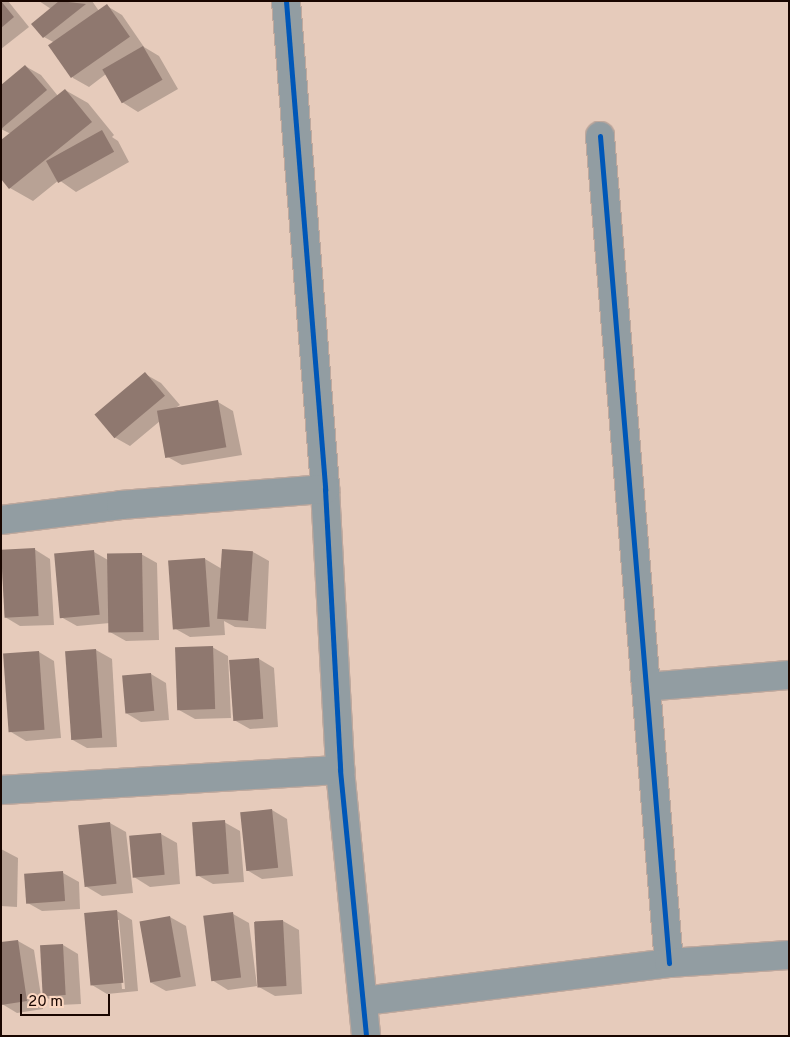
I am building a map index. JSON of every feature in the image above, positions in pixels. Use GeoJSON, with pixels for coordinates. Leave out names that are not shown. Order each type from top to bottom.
{"type":"FeatureCollection","features":[{"type":"Feature","properties":{"kind":"street"},"geometry":{"type":"LineString","coordinates":[[286,1],[325,489],[340,770],[366,1036]]}},
{"type":"Feature","properties":{"kind":"street"},"geometry":{"type":"LineString","coordinates":[[600,136],[669,963]]}},
{"type":"Feature","properties":{"kind":"street"},"geometry":{"type":"LineString","coordinates":[[1,520],[121,505],[325,489]]}},
{"type":"Feature","properties":{"kind":"street"},"geometry":{"type":"LineString","coordinates":[[646,686],[789,675]]}},
{"type":"Feature","properties":{"kind":"street"},"geometry":{"type":"LineString","coordinates":[[1,790],[340,770]]}},
{"type":"Feature","properties":{"kind":"street"},"geometry":{"type":"LineString","coordinates":[[364,1001],[669,963],[789,954]]}},
{"type":"Feature","properties":{"kind":"building"},"geometry":{"type":"Polygon","coordinates":[[[1,1],[14,17],[1,28],[1,1]]]}},
{"type":"Feature","properties":{"kind":"building"},"geometry":{"type":"Polygon","coordinates":[[[59,1],[86,4],[43,38],[31,24],[59,1]]]}},
{"type":"Feature","properties":{"kind":"building"},"geometry":{"type":"Polygon","coordinates":[[[107,4],[130,37],[71,78],[48,45],[107,4]]]}},
{"type":"Feature","properties":{"kind":"building"},"geometry":{"type":"Polygon","coordinates":[[[143,46],[162,80],[122,103],[102,70],[143,46]]]}},
{"type":"Feature","properties":{"kind":"building"},"geometry":{"type":"Polygon","coordinates":[[[25,65],[47,90],[1,129],[1,85],[25,65]]]}},
{"type":"Feature","properties":{"kind":"building"},"geometry":{"type":"Polygon","coordinates":[[[65,89],[92,122],[9,189],[1,179],[1,140],[65,89]]]}},
{"type":"Feature","properties":{"kind":"building"},"geometry":{"type":"Polygon","coordinates":[[[102,130],[114,152],[58,183],[46,161],[102,130]]]}},
{"type":"Feature","properties":{"kind":"building"},"geometry":{"type":"Polygon","coordinates":[[[145,372],[165,396],[114,438],[94,414],[145,372]]]}},
{"type":"Feature","properties":{"kind":"building"},"geometry":{"type":"Polygon","coordinates":[[[218,400],[226,447],[165,458],[157,411],[218,400]]]}},
{"type":"Feature","properties":{"kind":"building"},"geometry":{"type":"Polygon","coordinates":[[[35,548],[39,616],[5,618],[1,550],[35,548]]]}},
{"type":"Feature","properties":{"kind":"building"},"geometry":{"type":"Polygon","coordinates":[[[222,549],[253,551],[248,621],[217,619],[222,549]]]}},
{"type":"Feature","properties":{"kind":"building"},"geometry":{"type":"Polygon","coordinates":[[[94,550],[100,615],[60,618],[54,553],[94,550]]]}},
{"type":"Feature","properties":{"kind":"building"},"geometry":{"type":"Polygon","coordinates":[[[142,553],[143,632],[108,633],[107,554],[142,553]]]}},
{"type":"Feature","properties":{"kind":"building"},"geometry":{"type":"Polygon","coordinates":[[[205,558],[210,627],[173,629],[168,561],[205,558]]]}},
{"type":"Feature","properties":{"kind":"building"},"geometry":{"type":"Polygon","coordinates":[[[213,646],[215,709],[177,710],[175,647],[213,646]]]}},
{"type":"Feature","properties":{"kind":"building"},"geometry":{"type":"Polygon","coordinates":[[[96,649],[102,738],[71,740],[65,651],[96,649]]]}},
{"type":"Feature","properties":{"kind":"building"},"geometry":{"type":"Polygon","coordinates":[[[39,651],[45,730],[9,732],[3,654],[39,651]]]}},
{"type":"Feature","properties":{"kind":"building"},"geometry":{"type":"Polygon","coordinates":[[[259,658],[263,719],[233,721],[229,660],[259,658]]]}},
{"type":"Feature","properties":{"kind":"building"},"geometry":{"type":"Polygon","coordinates":[[[151,673],[154,711],[125,713],[122,676],[151,673]]]}},
{"type":"Feature","properties":{"kind":"building"},"geometry":{"type":"Polygon","coordinates":[[[272,809],[278,868],[246,871],[240,812],[272,809]]]}},
{"type":"Feature","properties":{"kind":"building"},"geometry":{"type":"Polygon","coordinates":[[[225,820],[229,874],[196,876],[192,822],[225,820]]]}},
{"type":"Feature","properties":{"kind":"building"},"geometry":{"type":"Polygon","coordinates":[[[110,822],[116,884],[85,887],[78,825],[110,822]]]}},
{"type":"Feature","properties":{"kind":"building"},"geometry":{"type":"Polygon","coordinates":[[[161,833],[165,875],[133,878],[129,836],[161,833]]]}},
{"type":"Feature","properties":{"kind":"building"},"geometry":{"type":"Polygon","coordinates":[[[63,871],[65,901],[26,904],[24,874],[63,871]]]}},
{"type":"Feature","properties":{"kind":"building"},"geometry":{"type":"Polygon","coordinates":[[[117,910],[123,983],[90,986],[84,913],[117,910]]]}},
{"type":"Feature","properties":{"kind":"building"},"geometry":{"type":"Polygon","coordinates":[[[233,912],[241,978],[211,981],[203,916],[233,912]]]}},
{"type":"Feature","properties":{"kind":"building"},"geometry":{"type":"Polygon","coordinates":[[[170,916],[181,977],[150,982],[139,921],[170,916]]]}},
{"type":"Feature","properties":{"kind":"building"},"geometry":{"type":"Polygon","coordinates":[[[283,920],[286,986],[257,987],[254,922],[283,920]]]}},
{"type":"Feature","properties":{"kind":"building"},"geometry":{"type":"Polygon","coordinates":[[[18,940],[27,1001],[1,1005],[1,942],[18,940]]]}},
{"type":"Feature","properties":{"kind":"building"},"geometry":{"type":"Polygon","coordinates":[[[63,944],[66,995],[43,996],[40,945],[63,944]]]}},
{"type":"Feature","properties":{"kind":"cycle path"},"geometry":{"type":"LineString","coordinates":[[286,1],[325,489],[340,770],[366,1036]]}},
{"type":"Feature","properties":{"kind":"cycle path"},"geometry":{"type":"LineString","coordinates":[[600,136],[669,963]]}}]}
